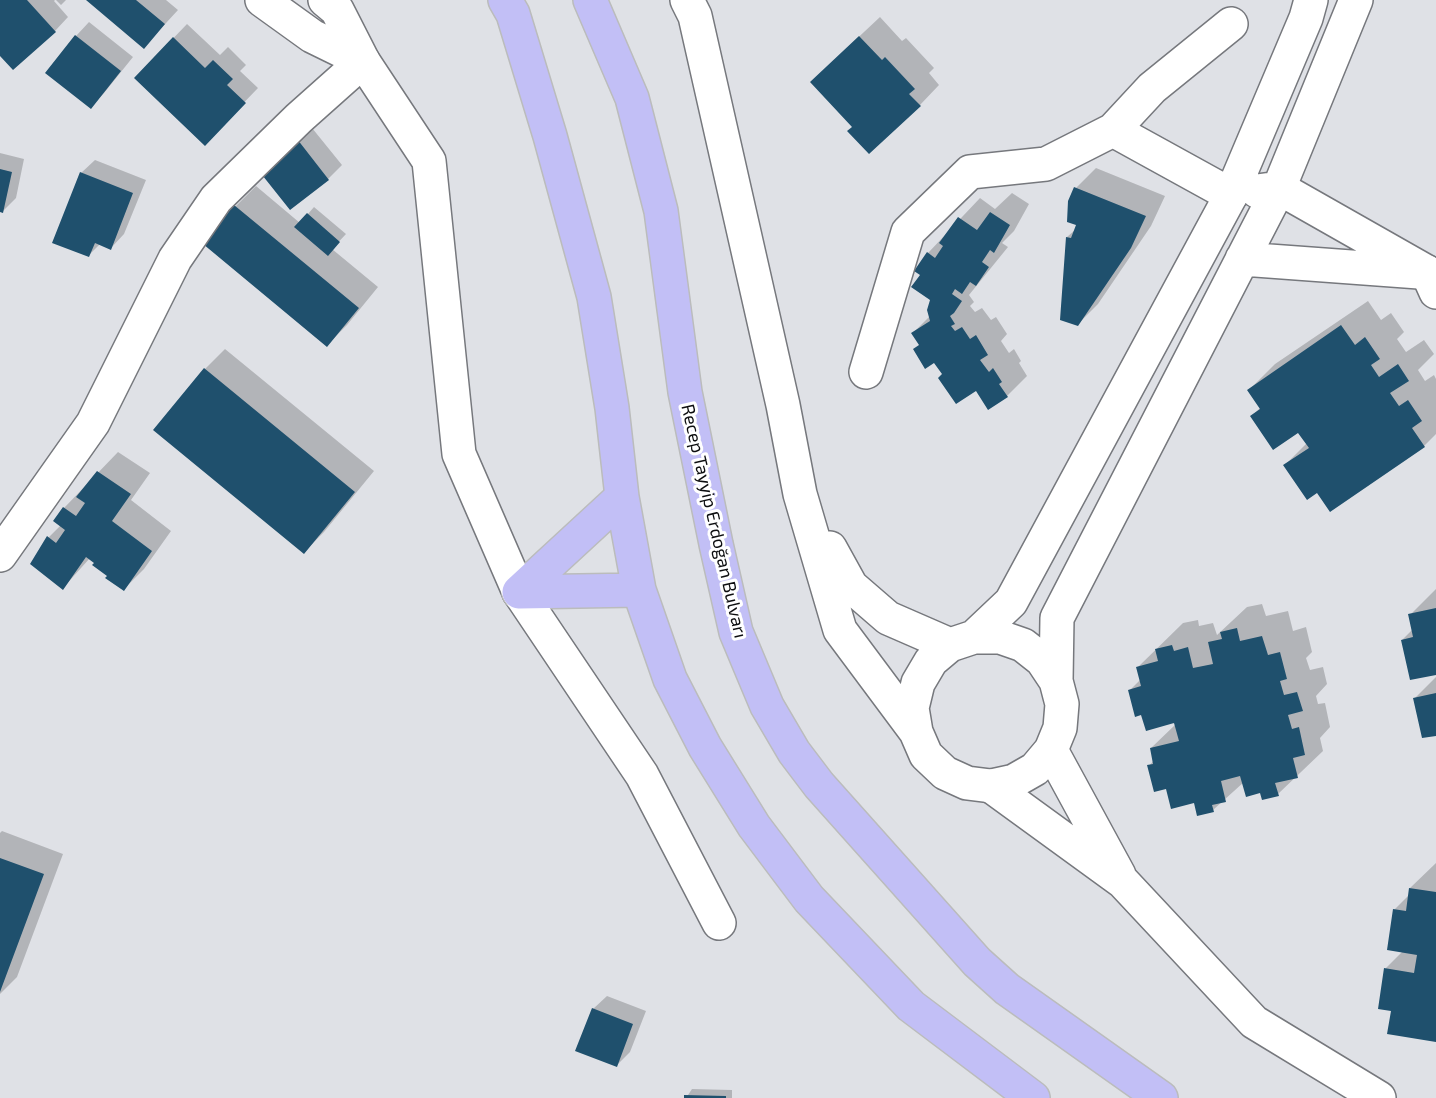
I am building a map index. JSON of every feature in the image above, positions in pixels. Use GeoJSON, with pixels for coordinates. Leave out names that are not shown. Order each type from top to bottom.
{"type":"FeatureCollection","features":[{"type":"Feature","properties":{"kind":"main road"},"geometry":{"type":"LineString","coordinates":[[505,0],[513,14],[544,114],[594,297],[612,408],[622,497],[639,590],[670,679],[711,757],[754,826],[809,899],[911,1006],[1024,1096]]}},
{"type":"Feature","properties":{"kind":"main road","name":"Recep Tayyip Erdoğan Bulvarı"},"geometry":{"type":"LineString","coordinates":[[590,0],[632,98],[662,211],[685,392],[717,544],[736,632],[767,706],[794,752],[819,785],[977,962],[1007,989],[1161,1098]]}},
{"type":"Feature","properties":{"kind":"main road"},"geometry":{"type":"LineString","coordinates":[[519,592],[622,497]]}},
{"type":"Feature","properties":{"kind":"main road"},"geometry":{"type":"LineString","coordinates":[[519,592],[639,590]]}},
{"type":"Feature","properties":{"kind":"street"},"geometry":{"type":"LineString","coordinates":[[262,0],[312,36],[363,61]]}},
{"type":"Feature","properties":{"kind":"street"},"geometry":{"type":"LineString","coordinates":[[325,0],[337,10],[363,61],[429,161],[459,454],[519,592],[642,775],[719,923]]}},
{"type":"Feature","properties":{"kind":"street"},"geometry":{"type":"LineString","coordinates":[[687,0],[698,28],[783,405],[800,494],[840,630],[916,732],[927,755],[945,773],[967,783],[991,786],[1014,781],[1035,769],[1051,750],[1060,728],[1062,704],[1056,681],[1057,618],[1279,188],[1356,0]]}},
{"type":"Feature","properties":{"kind":"street"},"geometry":{"type":"LineString","coordinates":[[916,732],[912,708],[918,683],[931,661],[962,641],[1011,602],[1231,195],[1306,18],[1311,0]]}},
{"type":"Feature","properties":{"kind":"street"},"geometry":{"type":"LineString","coordinates":[[866,372],[908,232],[970,172],[1046,164],[1113,130],[1152,88],[1231,24]]}},
{"type":"Feature","properties":{"kind":"street"},"geometry":{"type":"LineString","coordinates":[[0,555],[93,423],[175,260],[216,199],[299,118],[363,61]]}},
{"type":"Feature","properties":{"kind":"street"},"geometry":{"type":"LineString","coordinates":[[1113,130],[1231,195],[1279,188],[1433,280]]}},
{"type":"Feature","properties":{"kind":"street"},"geometry":{"type":"LineString","coordinates":[[1231,195],[1242,259]]}},
{"type":"Feature","properties":{"kind":"street"},"geometry":{"type":"LineString","coordinates":[[1242,259],[1433,280]]}},
{"type":"Feature","properties":{"kind":"street"},"geometry":{"type":"LineString","coordinates":[[800,494],[851,586],[888,618],[962,641],[1000,637],[1023,645],[1042,660],[1056,681]]}},
{"type":"Feature","properties":{"kind":"street"},"geometry":{"type":"LineString","coordinates":[[1051,750],[1123,882]]}},
{"type":"Feature","properties":{"kind":"street"},"geometry":{"type":"LineString","coordinates":[[991,786],[1123,882],[1254,1022],[1379,1098]]}},
{"type":"Feature","properties":{"kind":"building"},"geometry":{"type":"Polygon","coordinates":[[[0,0],[27,0],[56,32],[13,70],[0,56],[0,0]]]}},
{"type":"Feature","properties":{"kind":"building"},"geometry":{"type":"Polygon","coordinates":[[[86,0],[136,0],[165,24],[144,49],[86,0]]]}},
{"type":"Feature","properties":{"kind":"building"},"geometry":{"type":"Polygon","coordinates":[[[75,35],[121,71],[91,109],[45,73],[75,35]]]}},
{"type":"Feature","properties":{"kind":"building"},"geometry":{"type":"Polygon","coordinates":[[[859,36],[882,60],[885,57],[915,89],[909,94],[921,106],[869,154],[847,131],[852,127],[810,82],[859,36]]]}},
{"type":"Feature","properties":{"kind":"building"},"geometry":{"type":"Polygon","coordinates":[[[173,37],[205,68],[213,60],[233,79],[227,85],[246,103],[205,146],[134,78],[173,37]]]}},
{"type":"Feature","properties":{"kind":"building"},"geometry":{"type":"Polygon","coordinates":[[[294,135],[329,180],[290,210],[255,166],[294,135]]]}},
{"type":"Feature","properties":{"kind":"building"},"geometry":{"type":"Polygon","coordinates":[[[0,169],[12,172],[3,213],[0,212],[0,169]]]}},
{"type":"Feature","properties":{"kind":"building"},"geometry":{"type":"Polygon","coordinates":[[[80,172],[133,193],[111,250],[95,243],[89,257],[52,243],[80,172]]]}},
{"type":"Feature","properties":{"kind":"building"},"geometry":{"type":"Polygon","coordinates":[[[1074,187],[1146,216],[1131,248],[1078,326],[1060,320],[1066,237],[1071,238],[1076,225],[1067,222],[1068,201],[1074,187]]]}},
{"type":"Feature","properties":{"kind":"building"},"geometry":{"type":"Polygon","coordinates":[[[234,205],[359,308],[327,347],[203,244],[234,205]]]}},
{"type":"Feature","properties":{"kind":"building"},"geometry":{"type":"Polygon","coordinates":[[[990,212],[1010,225],[994,253],[990,250],[982,262],[989,267],[976,286],[970,282],[962,294],[955,289],[952,294],[962,301],[950,316],[955,324],[951,326],[955,331],[962,327],[970,339],[976,335],[988,355],[980,360],[989,372],[993,368],[1002,382],[999,384],[1008,397],[988,410],[976,391],[956,404],[938,378],[942,374],[934,363],[925,369],[913,349],[919,345],[911,333],[930,321],[927,310],[930,300],[911,287],[920,275],[914,271],[927,252],[935,258],[943,246],[939,243],[958,217],[977,230],[990,212]]]}},
{"type":"Feature","properties":{"kind":"building"},"geometry":{"type":"Polygon","coordinates":[[[307,213],[340,242],[328,256],[294,227],[307,213]]]}},
{"type":"Feature","properties":{"kind":"building"},"geometry":{"type":"Polygon","coordinates":[[[1341,325],[1355,345],[1365,337],[1380,359],[1371,365],[1379,377],[1398,364],[1409,381],[1390,393],[1399,406],[1408,400],[1422,421],[1412,428],[1425,447],[1330,512],[1317,493],[1307,500],[1283,465],[1309,448],[1298,433],[1273,450],[1250,416],[1260,409],[1247,390],[1341,325]]]}},
{"type":"Feature","properties":{"kind":"building"},"geometry":{"type":"Polygon","coordinates":[[[204,368],[355,492],[304,554],[153,430],[204,368]]]}},
{"type":"Feature","properties":{"kind":"building"},"geometry":{"type":"Polygon","coordinates":[[[97,471],[131,494],[112,521],[152,551],[124,591],[105,578],[107,576],[92,565],[94,563],[86,557],[63,590],[30,564],[47,536],[56,543],[65,530],[53,521],[63,507],[76,516],[85,503],[76,497],[97,471]]]}},
{"type":"Feature","properties":{"kind":"building"},"geometry":{"type":"Polygon","coordinates":[[[1436,608],[1436,675],[1410,680],[1401,640],[1413,637],[1408,614],[1436,608]]]}},
{"type":"Feature","properties":{"kind":"building"},"geometry":{"type":"Polygon","coordinates":[[[1237,628],[1240,641],[1262,636],[1268,655],[1280,652],[1287,679],[1280,681],[1284,695],[1297,692],[1303,711],[1288,715],[1292,729],[1299,727],[1305,755],[1293,758],[1298,778],[1275,783],[1279,796],[1262,800],[1260,793],[1246,797],[1240,776],[1221,781],[1226,802],[1212,805],[1214,812],[1197,816],[1194,803],[1171,809],[1166,789],[1154,792],[1147,765],[1153,764],[1150,748],[1179,741],[1174,723],[1146,731],[1141,715],[1135,717],[1128,690],[1141,686],[1136,667],[1158,661],[1155,649],[1172,645],[1174,651],[1188,647],[1193,668],[1213,664],[1208,642],[1222,639],[1220,632],[1237,628]]]}},
{"type":"Feature","properties":{"kind":"building"},"geometry":{"type":"Polygon","coordinates":[[[1436,693],[1436,736],[1422,738],[1413,698],[1436,693]]]}},
{"type":"Feature","properties":{"kind":"building"},"geometry":{"type":"Polygon","coordinates":[[[0,858],[44,874],[0,992],[0,858]]]}},
{"type":"Feature","properties":{"kind":"building"},"geometry":{"type":"Polygon","coordinates":[[[1409,888],[1436,892],[1436,1042],[1387,1034],[1391,1011],[1378,1009],[1384,968],[1414,973],[1417,955],[1387,950],[1393,909],[1406,911],[1409,888]]]}},
{"type":"Feature","properties":{"kind":"building"},"geometry":{"type":"Polygon","coordinates":[[[592,1008],[633,1024],[617,1067],[575,1051],[592,1008]]]}},
{"type":"Feature","properties":{"kind":"building"},"geometry":{"type":"Polygon","coordinates":[[[684,1095],[726,1096],[726,1098],[684,1098],[684,1095]]]}}]}
